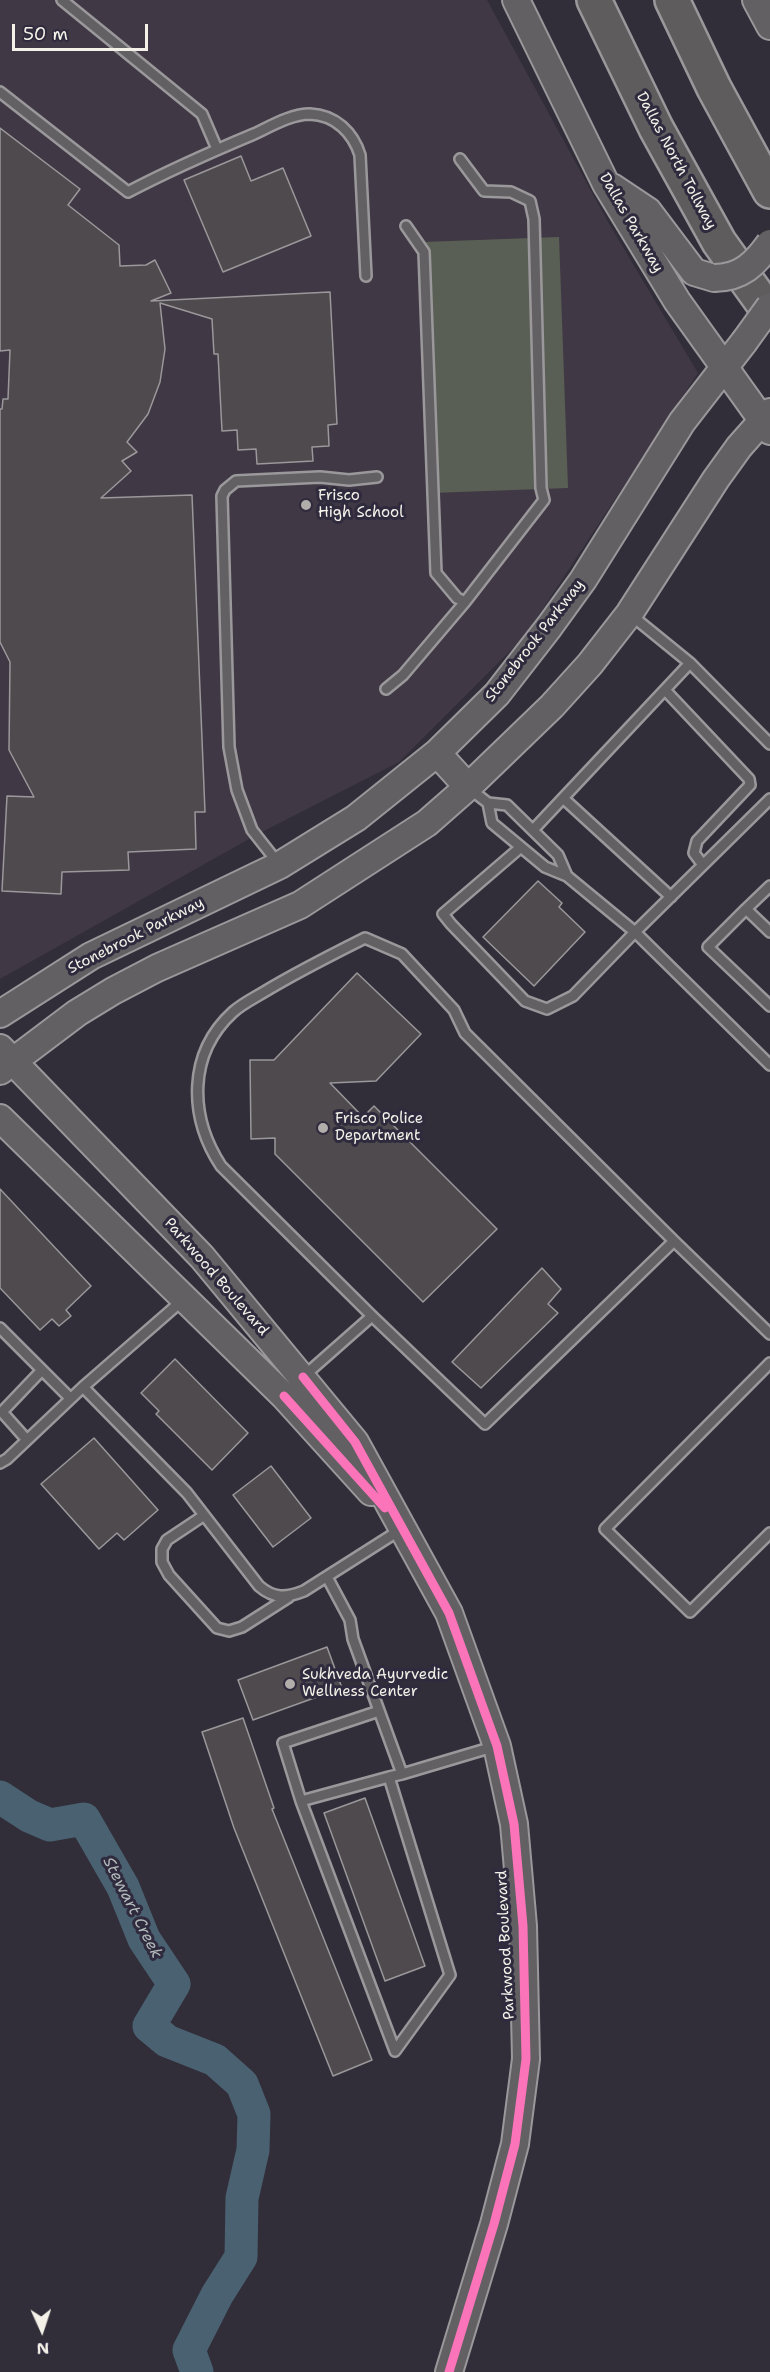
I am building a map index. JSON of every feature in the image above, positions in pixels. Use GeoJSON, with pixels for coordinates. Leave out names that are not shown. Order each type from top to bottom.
{"type":"FeatureCollection","features":[{"type":"Feature","properties":{"kind":"highway","name":"Dallas North Tollway"},"geometry":{"type":"LineString","coordinates":[[594,0],[656,128],[719,242],[770,313]]}},
{"type":"Feature","properties":{"kind":"highway"},"geometry":{"type":"LineString","coordinates":[[672,0],[714,88],[770,191]]}},
{"type":"Feature","properties":{"kind":"main road","name":"Dallas Parkway"},"geometry":{"type":"LineString","coordinates":[[516,0],[606,184],[677,301],[725,368],[768,421]]}},
{"type":"Feature","properties":{"kind":"main road"},"geometry":{"type":"LineString","coordinates":[[756,0],[770,26]]}},
{"type":"Feature","properties":{"kind":"main road"},"geometry":{"type":"LineString","coordinates":[[606,184],[648,210],[694,272],[714,278],[727,278],[748,270],[770,243]]}},
{"type":"Feature","properties":{"kind":"main road","name":"Stonebrook Parkway"},"geometry":{"type":"LineString","coordinates":[[0,1014],[91,956],[280,865],[356,818],[437,753],[497,694],[549,627],[583,580],[682,422],[770,306]]}},
{"type":"Feature","properties":{"kind":"main road"},"geometry":{"type":"LineString","coordinates":[[4,1060],[113,991],[157,968],[300,905],[427,823],[478,795],[590,664],[628,614],[739,447],[768,421]]}},
{"type":"Feature","properties":{"kind":"main road"},"geometry":{"type":"LineString","coordinates":[[437,753],[478,795]]}},
{"type":"Feature","properties":{"kind":"main road","name":"Parkwood Boulevard"},"geometry":{"type":"LineString","coordinates":[[4,1060],[202,1257],[293,1386]]}},
{"type":"Feature","properties":{"kind":"main road","name":"Parkwood Boulevard"},"geometry":{"type":"LineString","coordinates":[[0,1118],[185,1299],[293,1386],[355,1442],[449,1613],[497,1746],[514,1824],[522,1914],[526,2059],[515,2144],[494,2224],[449,2372]]}},
{"type":"Feature","properties":{"kind":"lane"},"geometry":{"type":"LineString","coordinates":[[62,0],[202,114],[218,149]]}},
{"type":"Feature","properties":{"kind":"lane"},"geometry":{"type":"LineString","coordinates":[[0,92],[128,192],[182,164],[295,116],[318,115],[342,126],[353,139],[360,155],[366,276]]}},
{"type":"Feature","properties":{"kind":"lane"},"geometry":{"type":"LineString","coordinates":[[386,689],[403,675],[465,602],[544,500],[541,488],[534,231],[531,201],[511,192],[484,191],[460,159]]}},
{"type":"Feature","properties":{"kind":"lane"},"geometry":{"type":"LineString","coordinates":[[406,226],[424,252],[436,573],[457,598],[465,602]]}},
{"type":"Feature","properties":{"kind":"lane"},"geometry":{"type":"LineString","coordinates":[[280,865],[252,830],[232,768],[222,496],[225,490],[236,481],[320,477],[349,480],[377,477]]}},
{"type":"Feature","properties":{"kind":"lane"},"geometry":{"type":"LineString","coordinates":[[628,614],[690,663],[770,744]]}},
{"type":"Feature","properties":{"kind":"lane"},"geometry":{"type":"LineString","coordinates":[[533,830],[690,663]]}},
{"type":"Feature","properties":{"kind":"lane"},"geometry":{"type":"LineString","coordinates":[[664,690],[749,779],[750,785],[697,842],[694,853],[703,865]]}},
{"type":"Feature","properties":{"kind":"lane"},"geometry":{"type":"LineString","coordinates":[[478,795],[507,805],[558,855],[567,876]]}},
{"type":"Feature","properties":{"kind":"lane"},"geometry":{"type":"LineString","coordinates":[[478,795],[492,823],[545,867],[567,876],[635,932],[770,1065]]}},
{"type":"Feature","properties":{"kind":"lane"},"geometry":{"type":"LineString","coordinates":[[563,798],[671,897]]}},
{"type":"Feature","properties":{"kind":"lane"},"geometry":{"type":"LineString","coordinates":[[521,847],[443,914],[525,1001],[547,1009],[573,996],[770,799]]}},
{"type":"Feature","properties":{"kind":"lane"},"geometry":{"type":"LineString","coordinates":[[770,886],[708,947],[770,1006]]}},
{"type":"Feature","properties":{"kind":"lane"},"geometry":{"type":"LineString","coordinates":[[746,909],[770,932]]}},
{"type":"Feature","properties":{"kind":"lane"},"geometry":{"type":"LineString","coordinates":[[674,1241],[485,1424],[221,1166],[212,1152],[201,1125],[197,1097],[199,1074],[207,1050],[218,1029],[235,1010],[283,981],[365,938],[402,954],[454,1011],[465,1033],[770,1334]]}},
{"type":"Feature","properties":{"kind":"lane"},"geometry":{"type":"LineString","coordinates":[[0,1463],[70,1398],[185,1299]]}},
{"type":"Feature","properties":{"kind":"lane"},"geometry":{"type":"LineString","coordinates":[[293,1386],[372,1316]]}},
{"type":"Feature","properties":{"kind":"lane"},"geometry":{"type":"LineString","coordinates":[[0,1328],[70,1398]]}},
{"type":"Feature","properties":{"kind":"lane"},"geometry":{"type":"LineString","coordinates":[[770,1364],[605,1529],[690,1612],[770,1533]]}},
{"type":"Feature","properties":{"kind":"lane"},"geometry":{"type":"LineString","coordinates":[[27,1440],[1,1412],[42,1370]]}},
{"type":"Feature","properties":{"kind":"lane"},"geometry":{"type":"LineString","coordinates":[[83,1387],[187,1493],[259,1586],[276,1597],[289,1597]]}},
{"type":"Feature","properties":{"kind":"lane"},"geometry":{"type":"LineString","coordinates":[[203,1516],[167,1540],[162,1549],[162,1562],[169,1575],[217,1628],[229,1632],[242,1628],[289,1597],[304,1591],[403,1528]]}},
{"type":"Feature","properties":{"kind":"lane"},"geometry":{"type":"LineString","coordinates":[[327,1577],[350,1620],[353,1639],[402,1774]]}},
{"type":"Feature","properties":{"kind":"lane"},"geometry":{"type":"LineString","coordinates":[[379,1711],[283,1743],[301,1801],[395,2051],[450,1975],[389,1777]]}},
{"type":"Feature","properties":{"kind":"lane"},"geometry":{"type":"LineString","coordinates":[[301,1801],[497,1746]]}},
{"type":"Feature","properties":{"kind":"shaded area","name":"Frisco High School"},"geometry":{"type":"Polygon","coordinates":[[[0,0],[487,0],[608,222],[698,373],[525,636],[399,762],[258,834],[0,979],[0,0]]]}},
{"type":"Feature","properties":{"kind":"shaded area"},"geometry":{"type":"Polygon","coordinates":[[[559,237],[568,488],[432,493],[423,242],[559,237]]]}},
{"type":"Feature","properties":{"kind":"building","name":"Frisco High School"},"geometry":{"type":"Polygon","coordinates":[[[0,128],[80,189],[68,205],[119,245],[120,266],[146,265],[155,260],[171,293],[151,301],[330,292],[337,424],[328,425],[329,446],[312,447],[313,461],[257,464],[256,449],[238,450],[237,430],[222,431],[218,354],[214,354],[212,319],[160,303],[165,349],[160,382],[148,414],[127,442],[137,452],[122,461],[131,471],[101,498],[192,495],[205,812],[195,812],[196,849],[128,852],[129,870],[62,872],[61,894],[2,891],[7,796],[34,797],[9,750],[10,662],[0,642],[0,409],[2,409],[3,399],[8,399],[10,350],[0,351],[0,128]]]}},
{"type":"Feature","properties":{"kind":"building"},"geometry":{"type":"Polygon","coordinates":[[[241,156],[251,181],[283,168],[311,236],[223,272],[184,180],[241,156]]]}},
{"type":"Feature","properties":{"kind":"building"},"geometry":{"type":"Polygon","coordinates":[[[538,881],[562,903],[559,907],[585,932],[534,986],[483,937],[538,881]]]}},
{"type":"Feature","properties":{"kind":"building","name":"Frisco Police Department"},"geometry":{"type":"Polygon","coordinates":[[[357,973],[421,1034],[376,1081],[330,1083],[363,1117],[374,1106],[497,1229],[423,1302],[275,1154],[275,1138],[251,1139],[250,1060],[274,1060],[357,973]]]}},
{"type":"Feature","properties":{"kind":"building"},"geometry":{"type":"Polygon","coordinates":[[[0,1189],[91,1286],[66,1310],[71,1316],[59,1326],[52,1319],[40,1330],[0,1288],[0,1189]]]}},
{"type":"Feature","properties":{"kind":"building"},"geometry":{"type":"Polygon","coordinates":[[[542,1268],[561,1289],[548,1304],[558,1313],[481,1388],[452,1362],[542,1268]]]}},
{"type":"Feature","properties":{"kind":"building"},"geometry":{"type":"Polygon","coordinates":[[[175,1359],[248,1433],[212,1470],[156,1414],[159,1411],[141,1393],[175,1359]]]}},
{"type":"Feature","properties":{"kind":"building"},"geometry":{"type":"Polygon","coordinates":[[[94,1438],[158,1510],[124,1540],[117,1533],[99,1549],[41,1484],[94,1438]]]}},
{"type":"Feature","properties":{"kind":"building"},"geometry":{"type":"Polygon","coordinates":[[[271,1466],[311,1518],[273,1547],[233,1495],[271,1466]]]}},
{"type":"Feature","properties":{"kind":"building","name":"Sukhveda Ayurvedic Wellness Center"},"geometry":{"type":"Polygon","coordinates":[[[327,1647],[342,1688],[253,1720],[238,1680],[327,1647]]]}},
{"type":"Feature","properties":{"kind":"building"},"geometry":{"type":"Polygon","coordinates":[[[243,1718],[274,1808],[272,1809],[372,2060],[333,2076],[234,1828],[202,1732],[243,1718]]]}},
{"type":"Feature","properties":{"kind":"building"},"geometry":{"type":"Polygon","coordinates":[[[365,1798],[425,1966],[385,1981],[324,1813],[365,1798]]]}},
{"type":"Feature","properties":{"kind":"waterway","name":"Stewart Creek"},"geometry":{"type":"LineString","coordinates":[[0,1797],[29,1816],[50,1825],[84,1819],[123,1887],[144,1939],[174,1984],[149,2026],[167,2041],[215,2060],[242,2084],[254,2114],[253,2150],[242,2198],[241,2257],[217,2295],[189,2350],[197,2372]]}},
{"type":"Feature","properties":{"kind":"cycle path"},"geometry":{"type":"LineString","coordinates":[[303,1377],[355,1442],[449,1613],[497,1746],[514,1824],[523,1926],[526,2059],[515,2144],[494,2224],[449,2372]]}},
{"type":"Feature","properties":{"kind":"cycle path"},"geometry":{"type":"LineString","coordinates":[[284,1396],[385,1508]]}},
{"type":"Feature","properties":{"kind":"place","name":"Frisco High School"},"geometry":{"type":"Point","coordinates":[306,505]}},
{"type":"Feature","properties":{"kind":"place","name":"Frisco Police Department"},"geometry":{"type":"Point","coordinates":[323,1128]}},
{"type":"Feature","properties":{"kind":"place","name":"Sukhveda Ayurvedic Wellness Center"},"geometry":{"type":"Point","coordinates":[290,1684]}}]}
